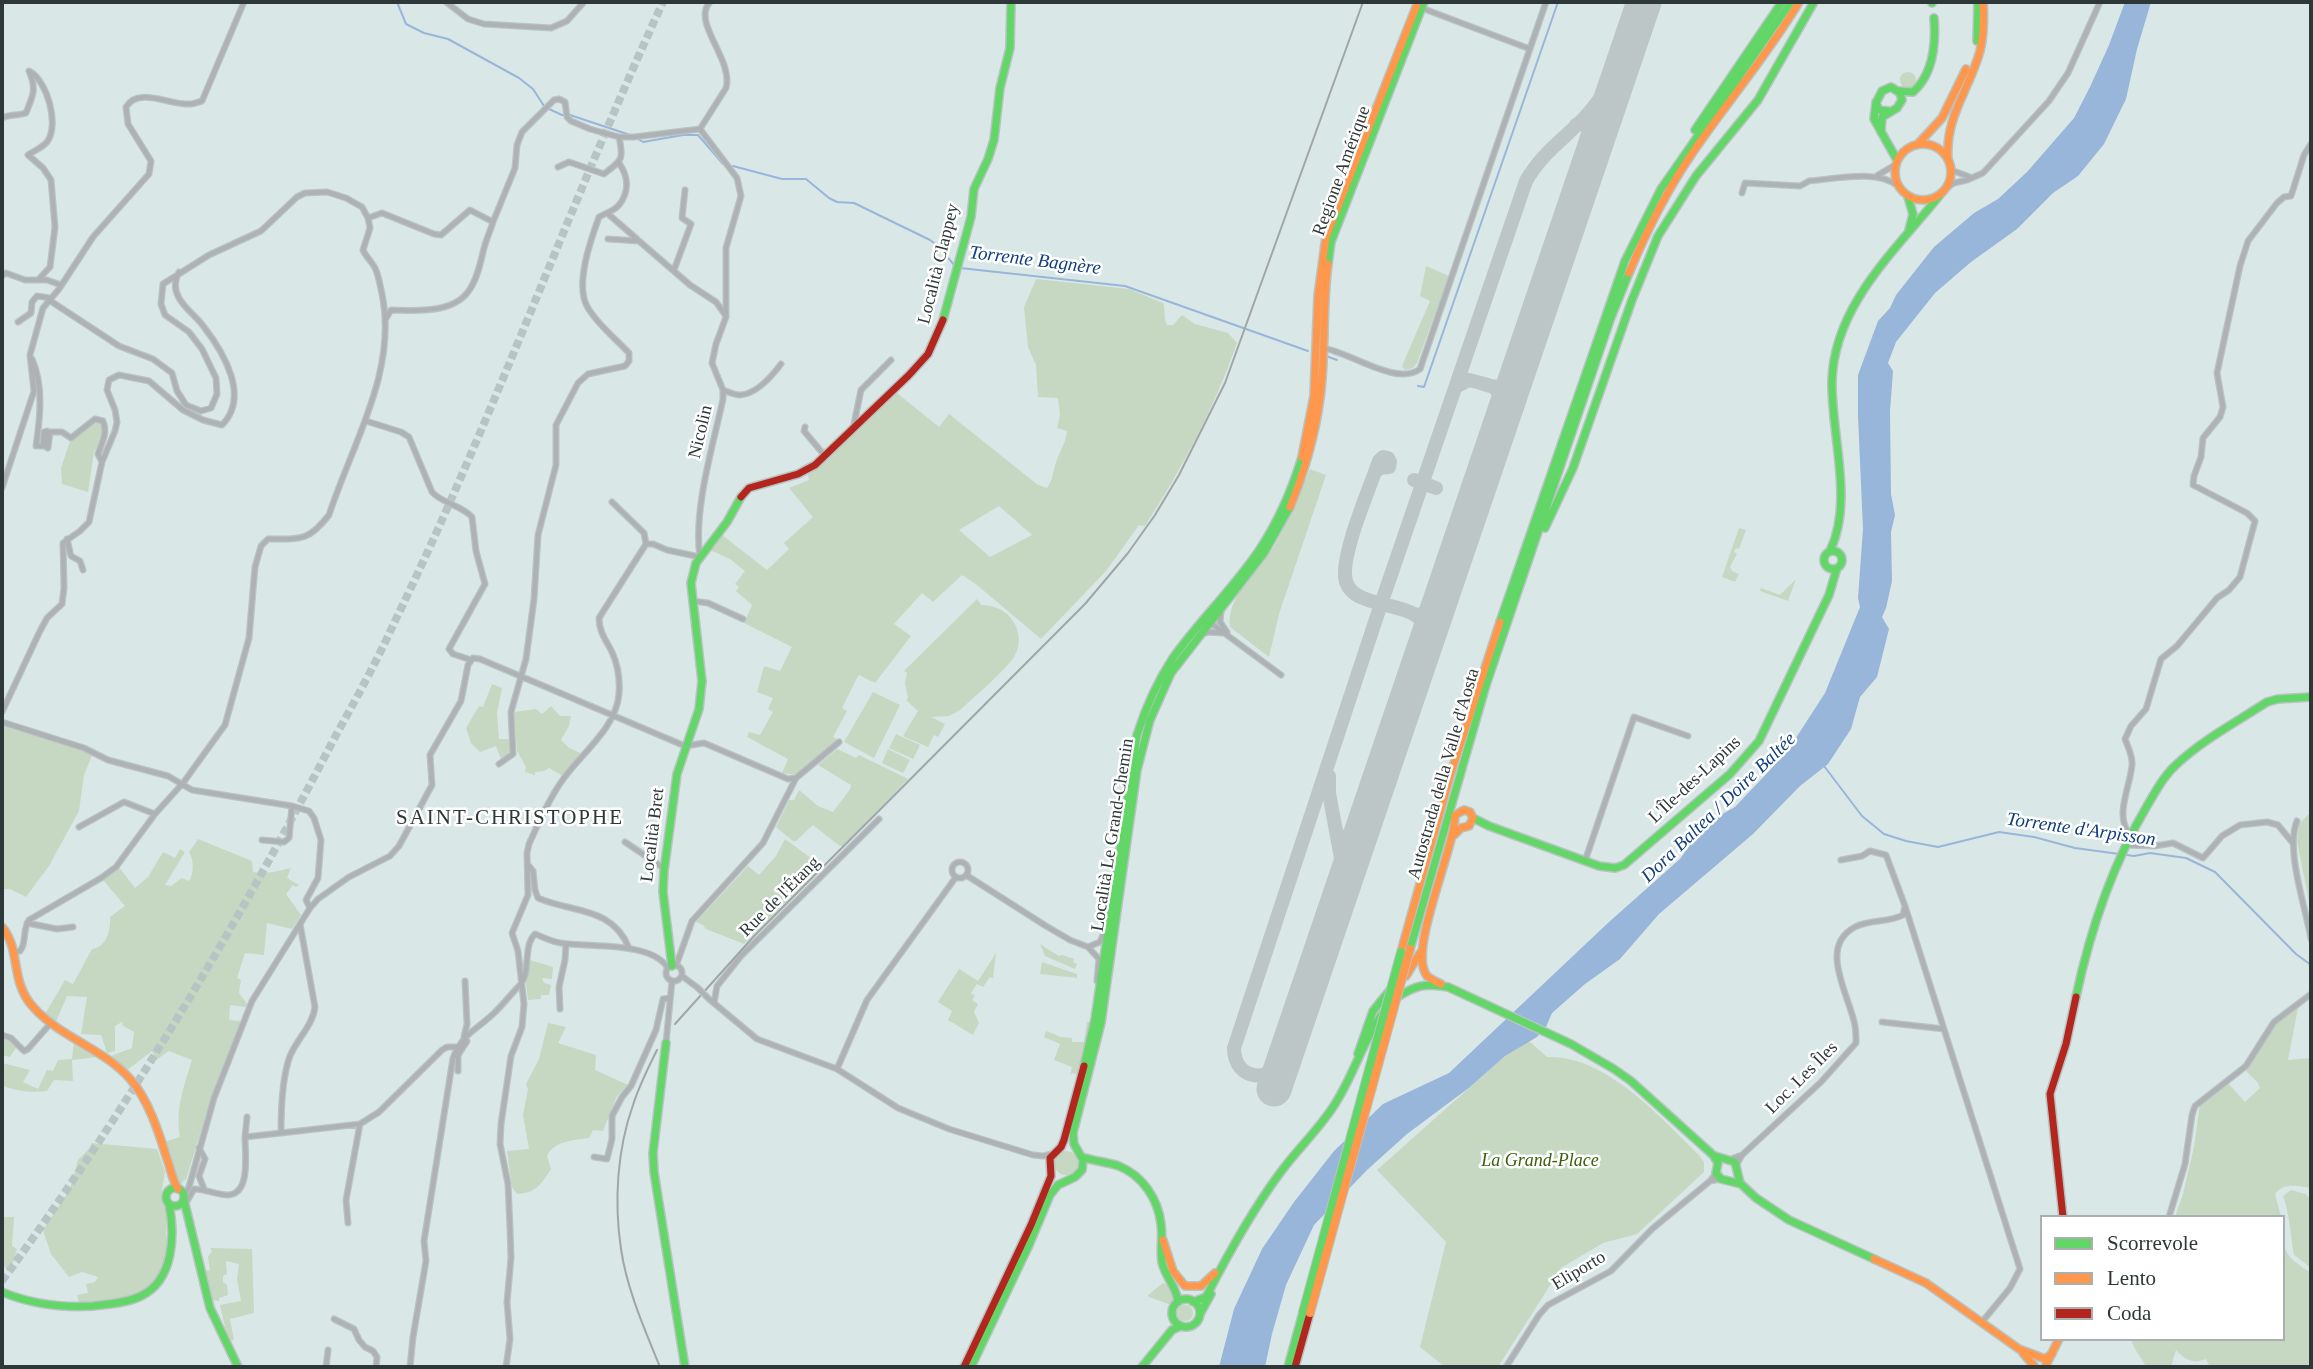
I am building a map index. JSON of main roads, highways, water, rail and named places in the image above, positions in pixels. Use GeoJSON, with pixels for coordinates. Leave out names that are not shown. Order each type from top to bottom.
{"type":"FeatureCollection","features":[{"type":"Feature","properties":{"kind":"main road","name":"Località Clappey"},"geometry":{"type":"LineString","coordinates":[[700,557],[727,522],[741,495],[749,488],[798,474],[815,465],[928,354],[940,330],[971,217],[974,189],[988,159],[997,124],[1000,88],[1010,48],[1011,2]]}},
{"type":"Feature","properties":{"kind":"main road"},"geometry":{"type":"LineString","coordinates":[[1647,215],[1655,193],[1673,162],[1782,2]]}},
{"type":"Feature","properties":{"kind":"main road"},"geometry":{"type":"LineString","coordinates":[[1288,1367],[1306,1313],[1450,776],[1603,320],[1625,261],[1647,215],[1686,150],[1791,2]]}},
{"type":"Feature","properties":{"kind":"main road"},"geometry":{"type":"LineString","coordinates":[[1512,608],[1610,320],[1642,241],[1676,178],[1799,2]]}},
{"type":"Feature","properties":{"kind":"main road"},"geometry":{"type":"LineString","coordinates":[[1512,608],[1547,521],[1573,468],[1632,300],[1658,236],[1696,176],[1758,100],[1814,2]]}},
{"type":"Feature","properties":{"kind":"main road"},"geometry":{"type":"LineString","coordinates":[[1934,18],[1936,38],[1922,83],[1913,92],[1899,91],[1891,87],[1884,89],[1877,100],[1872,118],[1875,128],[1899,148],[1918,144],[1933,132],[1945,117],[1974,52],[1978,38],[1978,2]]}},
{"type":"Feature","properties":{"kind":"main road"},"geometry":{"type":"LineString","coordinates":[[1891,144],[1896,162],[1895,178],[1898,186],[1907,195],[1921,200],[1931,199],[1943,191],[1951,170],[1947,141],[1953,115],[1983,38],[1983,2]]}},
{"type":"Feature","properties":{"kind":"main road","name":"Regione Amérique"},"geometry":{"type":"LineString","coordinates":[[1319,359],[1322,348],[1324,284],[1331,242],[1420,4]]}},
{"type":"Feature","properties":{"kind":"main road","name":"Regione Amérique"},"geometry":{"type":"LineString","coordinates":[[1319,359],[1317,288],[1326,237],[1420,4]]}},
{"type":"Feature","properties":{"kind":"main road"},"geometry":{"type":"LineString","coordinates":[[1877,100],[1879,110],[1897,108],[1902,96],[1899,91]]}},
{"type":"Feature","properties":{"kind":"main road"},"geometry":{"type":"LineString","coordinates":[[1881,132],[1880,120],[1888,111]]}},
{"type":"Feature","properties":{"kind":"main road"},"geometry":{"type":"LineString","coordinates":[[1918,144],[1936,147],[1948,160]]}},
{"type":"Feature","properties":{"kind":"main road"},"geometry":{"type":"LineString","coordinates":[[1896,162],[1908,148]]}},
{"type":"Feature","properties":{"kind":"main road","name":"L'Île-des-Lapins"},"geometry":{"type":"LineString","coordinates":[[1422,979],[1423,945],[1450,840],[1465,824],[1489,826],[1600,866],[1615,868],[1625,865],[1748,756],[1759,741],[1829,595],[1833,568],[1842,562],[1835,552],[1841,508],[1832,378],[1848,315],[1860,291],[1943,191]]}},
{"type":"Feature","properties":{"kind":"main road"},"geometry":{"type":"LineString","coordinates":[[1907,195],[1913,214],[1909,233]]}},
{"type":"Feature","properties":{"kind":"main road","name":"Località Le Grand-Chemin"},"geometry":{"type":"LineString","coordinates":[[1061,1147],[1091,1042],[1137,735],[1158,682],[1176,654],[1224,605],[1264,553],[1290,508],[1299,486],[1316,422],[1321,388],[1319,359]]}},
{"type":"Feature","properties":{"kind":"main road","name":"Località Le Grand-Chemin"},"geometry":{"type":"LineString","coordinates":[[1082,1170],[1073,1139],[1074,1125],[1097,1044],[1142,745],[1161,691],[1171,673],[1256,554],[1286,503],[1301,459],[1319,359]]}},
{"type":"Feature","properties":{"kind":"main road","name":"L'Île-des-Lapins"},"geometry":{"type":"LineString","coordinates":[[1833,568],[1824,559],[1826,554],[1835,552]]}},
{"type":"Feature","properties":{"kind":"main road","name":"Località Bret"},"geometry":{"type":"LineString","coordinates":[[672,966],[663,892],[674,791],[684,748],[699,709],[702,681],[691,573],[700,557]]}},
{"type":"Feature","properties":{"kind":"main road","name":"Autostrada della Valle d'Aosta"},"geometry":{"type":"LineString","coordinates":[[1405,951],[1512,608]]}},
{"type":"Feature","properties":{"kind":"main road"},"geometry":{"type":"LineString","coordinates":[[2063,1215],[2050,1094],[2066,1044],[2089,941],[2130,835],[2163,779],[2196,749],[2267,702],[2311,697]]}},
{"type":"Feature","properties":{"kind":"main road"},"geometry":{"type":"LineString","coordinates":[[2,927],[13,941],[17,976],[25,994],[41,1016],[103,1057],[131,1080],[146,1106],[188,1215],[210,1308],[238,1367]]}},
{"type":"Feature","properties":{"kind":"main road","name":"L'Île-des-Lapins"},"geometry":{"type":"LineString","coordinates":[[1354,1069],[1369,1017],[1385,994],[1406,976],[1423,945]]}},
{"type":"Feature","properties":{"kind":"main road"},"geometry":{"type":"LineString","coordinates":[[1412,967],[1417,966],[1422,979]]}},
{"type":"Feature","properties":{"kind":"main road"},"geometry":{"type":"LineString","coordinates":[[1406,976],[1409,983],[1422,979],[1473,996],[1571,1044],[1614,1069],[1631,1081],[1772,1210],[1926,1283],[2042,1363],[2058,1341]]}},
{"type":"Feature","properties":{"kind":"main road"},"geometry":{"type":"LineString","coordinates":[[1178,1302],[1199,1301],[1206,1297],[1249,1218],[1280,1173],[1331,1110],[1378,1017],[1396,998],[1422,979]]}},
{"type":"Feature","properties":{"kind":"main road"},"geometry":{"type":"LineString","coordinates":[[666,1043],[653,1153],[654,1172],[685,1367]]}},
{"type":"Feature","properties":{"kind":"main road"},"geometry":{"type":"LineString","coordinates":[[964,1367],[1026,1238],[1050,1168],[1052,1154],[1061,1147],[1068,1147],[1119,1167],[1148,1188],[1156,1205],[1173,1271],[1185,1286],[1201,1286],[1222,1265]]}},
{"type":"Feature","properties":{"kind":"main road"},"geometry":{"type":"LineString","coordinates":[[971,1367],[1057,1185],[1074,1178],[1082,1170],[1106,1164]]}},
{"type":"Feature","properties":{"kind":"main road"},"geometry":{"type":"LineString","coordinates":[[1050,1168],[1064,1181]]}},
{"type":"Feature","properties":{"kind":"main road"},"geometry":{"type":"LineString","coordinates":[[171,1175],[166,1199],[180,1199]]}},
{"type":"Feature","properties":{"kind":"main road"},"geometry":{"type":"LineString","coordinates":[[2,1292],[28,1301],[67,1306],[93,1306],[135,1299],[153,1287],[165,1268],[173,1243],[172,1215],[180,1199]]}},
{"type":"Feature","properties":{"kind":"main road"},"geometry":{"type":"LineString","coordinates":[[1163,1238],[1165,1259],[1170,1273],[1178,1288],[1198,1307],[1200,1314]]}},
{"type":"Feature","properties":{"kind":"main road"},"geometry":{"type":"LineString","coordinates":[[1142,1367],[1172,1330],[1173,1308],[1178,1302],[1178,1293],[1164,1272],[1161,1254],[1163,1238]]}},
{"type":"Feature","properties":{"kind":"main road"},"geometry":{"type":"LineString","coordinates":[[1172,1330],[1194,1324],[1230,1250]]}},
{"type":"Feature","properties":{"kind":"main road"},"geometry":{"type":"LineString","coordinates":[[1295,1367],[1306,1313]]}},
{"type":"Feature","properties":{"kind":"main road"},"geometry":{"type":"LineString","coordinates":[[1174,1320],[1182,1326]]}},
{"type":"Feature","properties":{"kind":"water"},"geometry":{"type":"Polygon","coordinates":[[[2125,2],[2151,2],[2126,99],[2104,144],[2078,176],[2053,193],[2017,229],[1971,262],[1935,293],[1896,342],[1888,363],[1893,371],[1890,411],[1891,494],[1895,515],[1891,532],[1892,581],[1882,617],[1889,629],[1877,677],[1860,697],[1851,729],[1828,764],[1800,786],[1753,834],[1659,914],[1620,959],[1585,984],[1552,1013],[1546,1027],[1537,1037],[1505,1056],[1470,1087],[1407,1134],[1367,1170],[1314,1225],[1286,1285],[1265,1367],[1219,1367],[1234,1309],[1262,1249],[1334,1151],[1383,1104],[1449,1073],[1680,859],[1696,836],[1717,817],[1735,807],[1794,741],[1825,693],[1860,607],[1858,598],[1863,529],[1858,375],[1878,321],[1934,247],[1974,213],[1998,199],[2027,172],[2074,118],[2109,45],[2125,2]]]}},
{"type":"Feature","properties":{"kind":"waterway","name":"Torrente Bagnère"},"geometry":{"type":"LineString","coordinates":[[397,2],[406,24],[424,33],[448,39],[519,78],[533,89],[544,106]]}},
{"type":"Feature","properties":{"kind":"waterway"},"geometry":{"type":"LineString","coordinates":[[1418,386],[1424,387],[1558,2]]}},
{"type":"Feature","properties":{"kind":"waterway","name":"Torrente Bagnère"},"geometry":{"type":"LineString","coordinates":[[549,109],[633,136]]}},
{"type":"Feature","properties":{"kind":"waterway","name":"Torrente Bagnère"},"geometry":{"type":"LineString","coordinates":[[638,139],[643,142],[698,135],[723,164]]}},
{"type":"Feature","properties":{"kind":"waterway","name":"Torrente Bagnère"},"geometry":{"type":"LineString","coordinates":[[733,166],[782,179],[806,179],[837,202],[854,203],[930,240],[955,266]]}},
{"type":"Feature","properties":{"kind":"waterway","name":"Torrente Bagnère"},"geometry":{"type":"LineString","coordinates":[[960,268],[1125,286],[1308,351]]}},
{"type":"Feature","properties":{"kind":"waterway"},"geometry":{"type":"LineString","coordinates":[[1326,356],[1337,360]]}},
{"type":"Feature","properties":{"kind":"waterway","name":"Torrente d'Arpisson"},"geometry":{"type":"LineString","coordinates":[[1824,766],[1862,816],[1884,834],[1906,841],[1938,847],[1999,832],[2034,837],[2075,848],[2134,856],[2150,853],[2186,858],[2215,872],[2296,954],[2311,965]]}},
{"type":"Feature","properties":{"kind":"tunnel"},"geometry":{"type":"LineString","coordinates":[[2,1281],[93,1150],[179,1015],[259,878],[374,665],[465,468],[595,156],[663,2]]}},
{"type":"Feature","properties":{"kind":"railway"},"geometry":{"type":"LineString","coordinates":[[675,1024],[755,935],[1085,604],[1128,553],[1155,515],[1179,475],[1225,383],[1363,2]]}},
{"type":"Feature","properties":{"kind":"railway"},"geometry":{"type":"LineString","coordinates":[[657,1050],[638,1091],[623,1140],[618,1176],[618,1213],[621,1249],[628,1280],[660,1367]]}},
{"type":"Feature","properties":{"kind":"district","name":"SAINT-CHRISTOPHE"},"geometry":{"type":"Point","coordinates":[510,818]}},
{"type":"Feature","properties":{"kind":"water label","name":"Dora Baltea / Doire Baltée"},"geometry":{"type":"Point","coordinates":[1719,808]}},
{"type":"Feature","properties":{"kind":"park label","name":"La Grand-Place"},"geometry":{"type":"Point","coordinates":[1540,1161]}}]}
